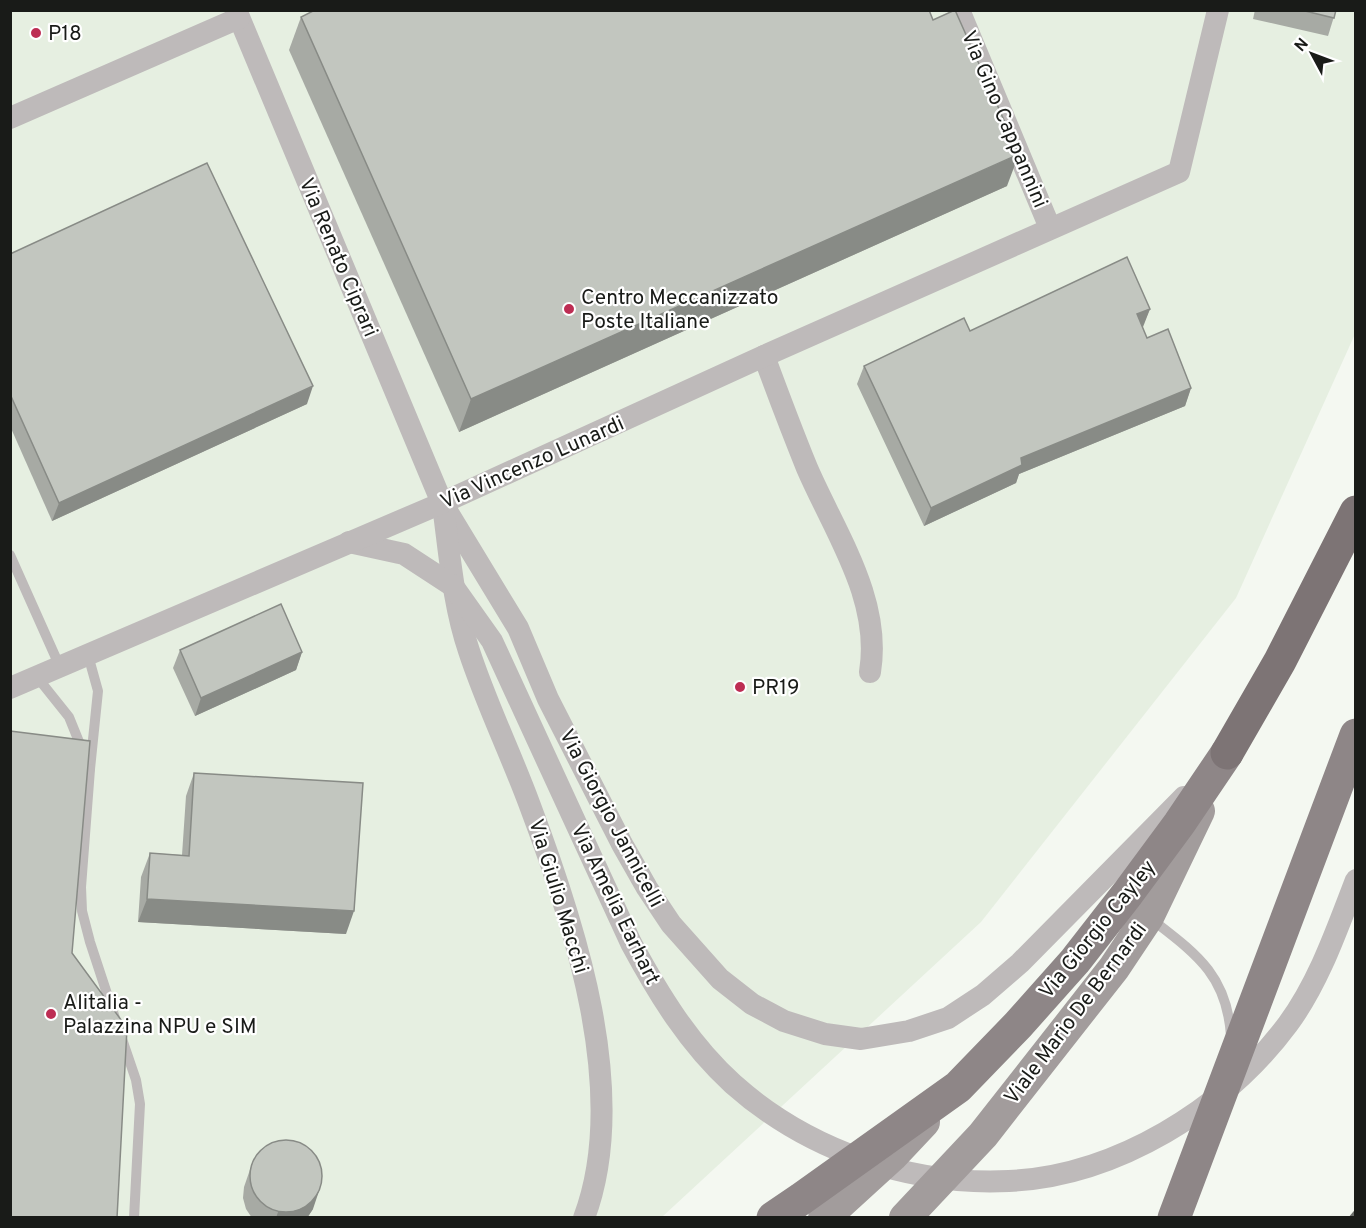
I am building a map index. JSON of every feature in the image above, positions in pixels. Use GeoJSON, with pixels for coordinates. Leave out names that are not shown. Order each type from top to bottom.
{"type":"FeatureCollection","features":[{"type":"Feature","properties":{"kind":"highway","name":"Via Giorgio Cayley"},"geometry":{"type":"LineString","coordinates":[[1227,753],[1313,598],[1356,512]]}},
{"type":"Feature","properties":{"kind":"main road"},"geometry":{"type":"LineString","coordinates":[[1174,1218],[1356,735]]}},
{"type":"Feature","properties":{"kind":"main road","name":"Viale Mario De Bernardi"},"geometry":{"type":"LineString","coordinates":[[905,1218],[983,1135],[1114,968],[1148,917],[1227,753]]}},
{"type":"Feature","properties":{"kind":"main road","name":"Via Giorgio Cayley"},"geometry":{"type":"LineString","coordinates":[[824,1218],[892,1156],[1018,1025],[1075,961],[1160,850],[1227,753]]}},
{"type":"Feature","properties":{"kind":"main road"},"geometry":{"type":"LineString","coordinates":[[773,1218],[958,1087]]}},
{"type":"Feature","properties":{"kind":"street","name":"Via Gino Cappannini"},"geometry":{"type":"LineString","coordinates":[[959,10],[1050,228]]}},
{"type":"Feature","properties":{"kind":"street","name":"Via Vincenzo Lunardi"},"geometry":{"type":"LineString","coordinates":[[10,688],[442,503],[764,356],[1179,172],[1218,10]]}},
{"type":"Feature","properties":{"kind":"street"},"geometry":{"type":"LineString","coordinates":[[10,118],[237,14]]}},
{"type":"Feature","properties":{"kind":"street","name":"Via Renato Ciprari"},"geometry":{"type":"LineString","coordinates":[[237,14],[442,503]]}},
{"type":"Feature","properties":{"kind":"street"},"geometry":{"type":"LineString","coordinates":[[764,356],[807,468],[860,584],[871,619],[870,672]]}},
{"type":"Feature","properties":{"kind":"street","name":"Via Giulio Macchi"},"geometry":{"type":"LineString","coordinates":[[442,503],[453,586],[469,651],[530,804],[562,896],[591,1006],[602,1097],[595,1176],[584,1218]]}},
{"type":"Feature","properties":{"kind":"street","name":"Via Giorgio Jannicelli"},"geometry":{"type":"LineString","coordinates":[[442,503],[518,628],[548,699],[606,814],[647,888],[671,924],[720,979],[752,1004],[784,1021],[825,1034],[861,1039],[909,1031],[948,1018],[983,995],[1020,963],[1227,753]]}},
{"type":"Feature","properties":{"kind":"street"},"geometry":{"type":"LineString","coordinates":[[349,542],[404,554],[453,586]]}},
{"type":"Feature","properties":{"kind":"street","name":"Via Amelia Earhart"},"geometry":{"type":"LineString","coordinates":[[453,586],[492,641],[631,944],[650,979],[688,1036],[733,1084],[767,1110],[801,1132],[835,1149],[873,1163],[919,1174],[967,1180],[1010,1181],[1078,1169],[1123,1153],[1182,1123],[1220,1096],[1249,1070],[1287,1025],[1303,1002],[1317,973],[1340,923],[1356,880]]}},
{"type":"Feature","properties":{"kind":"lane"},"geometry":{"type":"LineString","coordinates":[[10,555],[60,667]]}},
{"type":"Feature","properties":{"kind":"lane"},"geometry":{"type":"LineString","coordinates":[[88,655],[98,691],[81,887],[82,911],[90,942],[136,1080],[140,1104],[134,1218]]}},
{"type":"Feature","properties":{"kind":"lane"},"geometry":{"type":"LineString","coordinates":[[37,677],[69,717],[90,769]]}},
{"type":"Feature","properties":{"kind":"lane"},"geometry":{"type":"LineString","coordinates":[[1148,917],[1189,949],[1207,967],[1220,986],[1232,1033],[1232,1066]]}},
{"type":"Feature","properties":{"kind":"shaded area"},"geometry":{"type":"Polygon","coordinates":[[[10,11],[1355,11],[1355,334],[1236,598],[981,922],[662,1217],[11,1217],[10,11]]]}},
{"type":"Feature","properties":{"kind":"building","name":"Centro Meccanizzato Poste Italiane"},"geometry":{"type":"Polygon","coordinates":[[[315,10],[929,10],[933,20],[955,10],[1019,154],[471,399],[301,17],[315,10]]]}},
{"type":"Feature","properties":{"kind":"building"},"geometry":{"type":"Polygon","coordinates":[[[1301,10],[1336,10],[1334,18],[1301,10]]]}},
{"type":"Feature","properties":{"kind":"building"},"geometry":{"type":"Polygon","coordinates":[[[207,163],[313,386],[59,503],[10,394],[10,254],[207,163]]]}},
{"type":"Feature","properties":{"kind":"building"},"geometry":{"type":"Polygon","coordinates":[[[1127,257],[1150,309],[1137,314],[1147,338],[1168,329],[1191,388],[1021,458],[1022,465],[931,508],[864,366],[964,318],[970,331],[1127,257]]]}},
{"type":"Feature","properties":{"kind":"building"},"geometry":{"type":"Polygon","coordinates":[[[281,604],[302,652],[201,698],[180,650],[281,604]]]}},
{"type":"Feature","properties":{"kind":"building","name":"Alitalia - Palazzina NPU e SIM"},"geometry":{"type":"Polygon","coordinates":[[[10,731],[90,741],[72,953],[127,1028],[117,1218],[10,1218],[10,731]]]}},
{"type":"Feature","properties":{"kind":"building"},"geometry":{"type":"Polygon","coordinates":[[[194,773],[363,783],[354,911],[147,899],[150,853],[189,856],[194,773]]]}},
{"type":"Feature","properties":{"kind":"building"},"geometry":{"type":"Polygon","coordinates":[[[286,1140],[300,1143],[312,1150],[319,1162],[322,1176],[319,1190],[312,1202],[300,1209],[286,1212],[272,1209],[260,1202],[253,1190],[250,1176],[253,1162],[260,1150],[272,1143],[286,1140]]]}},
{"type":"Feature","properties":{"kind":"railway"},"geometry":{"type":"LineString","coordinates":[[1351,1218],[1356,1212]]}},
{"type":"Feature","properties":{"kind":"place","name":"P18"},"geometry":{"type":"Point","coordinates":[36,33]}},
{"type":"Feature","properties":{"kind":"place","name":"Centro Meccanizzato Poste Italiane"},"geometry":{"type":"Point","coordinates":[569,309]}},
{"type":"Feature","properties":{"kind":"place","name":"PR19"},"geometry":{"type":"Point","coordinates":[740,687]}},
{"type":"Feature","properties":{"kind":"place","name":"Alitalia - Palazzina NPU e SIM"},"geometry":{"type":"Point","coordinates":[51,1014]}}]}
